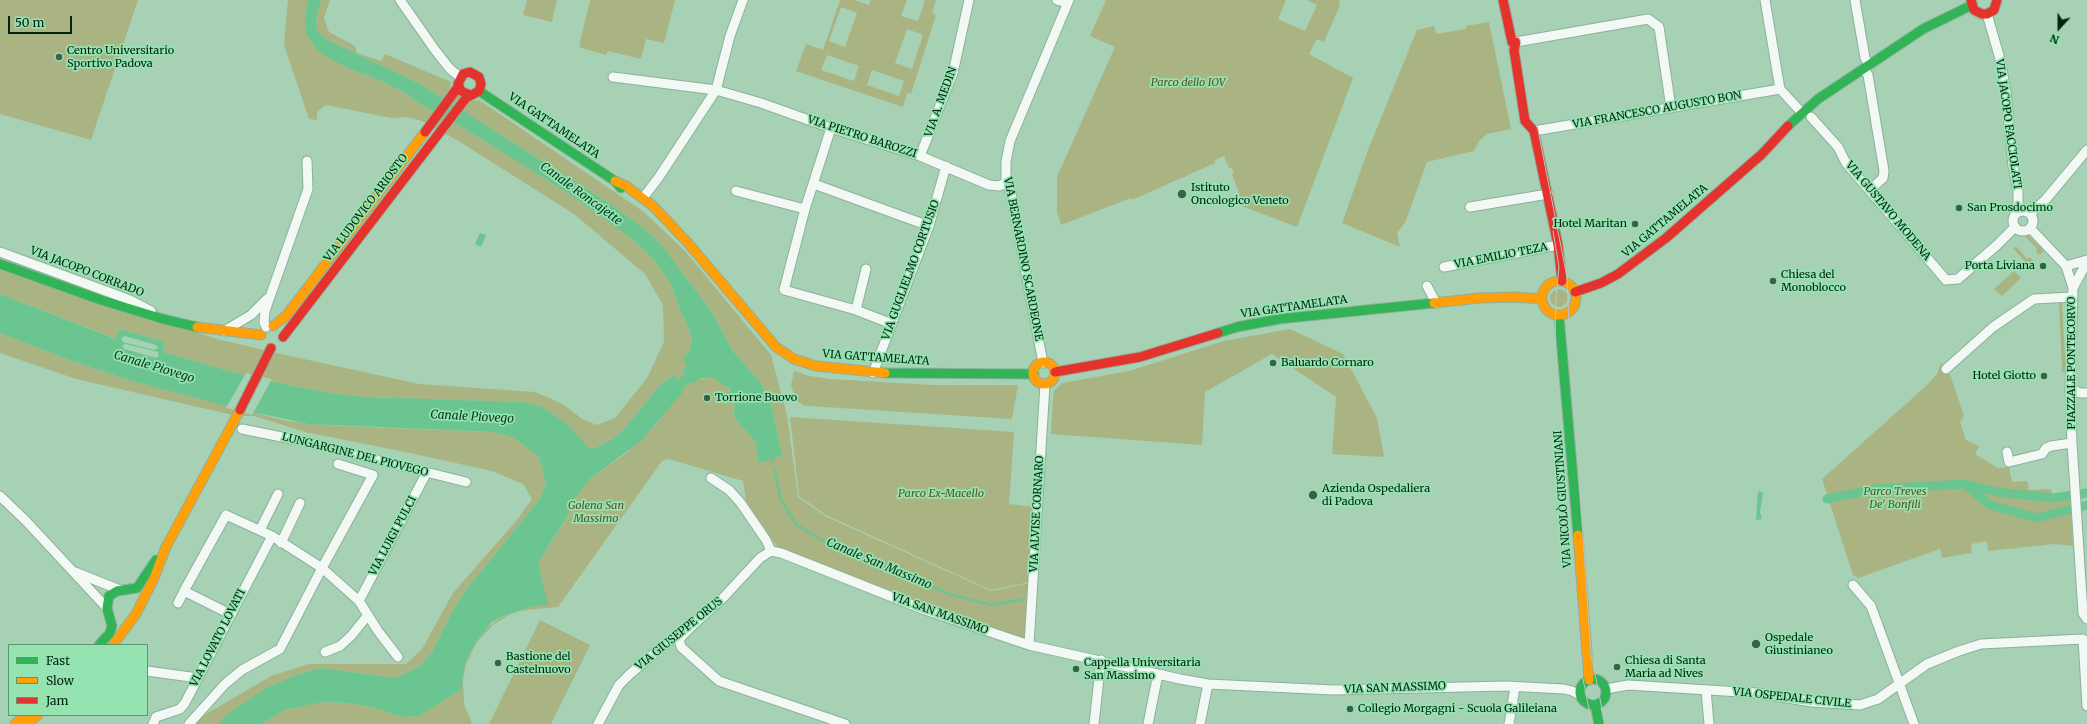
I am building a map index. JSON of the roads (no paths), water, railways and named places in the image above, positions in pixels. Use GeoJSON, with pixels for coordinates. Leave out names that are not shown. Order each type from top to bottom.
{"type":"FeatureCollection","features":[{"type":"Feature","properties":{"kind":"main road"},"geometry":{"type":"LineString","coordinates":[[1503,0],[1512,42],[1516,42],[1514,50],[1525,121],[1533,128],[1548,194],[1558,245],[1562,281]]}},
{"type":"Feature","properties":{"kind":"main road"},"geometry":{"type":"LineString","coordinates":[[1972,3],[1978,13],[1987,14],[1994,10],[1997,0]]}},
{"type":"Feature","properties":{"kind":"main road","name":"VIA GATTAMELATA"},"geometry":{"type":"LineString","coordinates":[[1762,154],[1781,132],[1818,99],[1923,29],[1972,3]]}},
{"type":"Feature","properties":{"kind":"main road"},"geometry":{"type":"LineString","coordinates":[[466,72],[477,74],[481,80],[472,95],[465,94],[457,89],[460,77],[466,72]]}},
{"type":"Feature","properties":{"kind":"main road","name":"VIA GATTAMELATA"},"geometry":{"type":"LineString","coordinates":[[1575,292],[1601,283],[1633,263],[1762,154],[1787,138],[1811,117],[1848,80]]}},
{"type":"Feature","properties":{"kind":"main road","name":"VIA LUDOVICO ARIOSTO"},"geometry":{"type":"LineString","coordinates":[[267,330],[286,316],[457,89]]}},
{"type":"Feature","properties":{"kind":"main road","name":"VIA GATTAMELATA"},"geometry":{"type":"LineString","coordinates":[[472,95],[615,181],[626,186],[643,198],[688,243],[776,347],[805,364],[839,370],[873,372],[1034,374]]}},
{"type":"Feature","properties":{"kind":"main road","name":"VIA LUDOVICO ARIOSTO"},"geometry":{"type":"LineString","coordinates":[[283,338],[441,130],[472,95]]}},
{"type":"Feature","properties":{"kind":"main road","name":"VIA GATTAMELATA"},"geometry":{"type":"LineString","coordinates":[[615,181],[649,210],[662,216]]}},
{"type":"Feature","properties":{"kind":"main road","name":"VIA JACOPO CORRADO"},"geometry":{"type":"LineString","coordinates":[[0,264],[101,300],[162,318],[224,331],[267,330]]}},
{"type":"Feature","properties":{"kind":"main road"},"geometry":{"type":"LineString","coordinates":[[1562,281],[1570,285],[1575,292],[1576,302],[1572,310],[1559,316],[1549,313],[1542,304],[1541,299],[1543,290],[1549,284],[1562,281]]}},
{"type":"Feature","properties":{"kind":"main road","name":"VIA GATTAMELATA"},"geometry":{"type":"LineString","coordinates":[[1055,372],[1128,360],[1237,327],[1259,323],[1436,302],[1502,297],[1541,299]]}},
{"type":"Feature","properties":{"kind":"main road","name":"VIA NICOLÒ GIUSTINIANI"},"geometry":{"type":"LineString","coordinates":[[1559,316],[1572,452],[1589,680]]}},
{"type":"Feature","properties":{"kind":"main road"},"geometry":{"type":"LineString","coordinates":[[267,330],[280,330],[283,338],[278,347],[271,348],[263,344],[267,330]]}},
{"type":"Feature","properties":{"kind":"main road"},"geometry":{"type":"LineString","coordinates":[[114,644],[138,608],[152,582],[166,547],[265,363],[271,348]]}},
{"type":"Feature","properties":{"kind":"main road"},"geometry":{"type":"LineString","coordinates":[[1043,363],[1051,365],[1055,372],[1054,378],[1045,384],[1037,381],[1034,374],[1036,366],[1043,363]]}},
{"type":"Feature","properties":{"kind":"main road"},"geometry":{"type":"LineString","coordinates":[[100,644],[110,633],[112,626],[108,611],[109,596],[122,590],[137,588],[166,547]]}},
{"type":"Feature","properties":{"kind":"main road"},"geometry":{"type":"LineString","coordinates":[[122,590],[128,591],[136,598],[138,608]]}},
{"type":"Feature","properties":{"kind":"main road"},"geometry":{"type":"LineString","coordinates":[[108,611],[120,621],[131,619]]}},
{"type":"Feature","properties":{"kind":"main road"},"geometry":{"type":"LineString","coordinates":[[1589,680],[1600,681],[1606,689],[1604,699],[1596,705],[1587,704],[1580,695],[1583,684],[1589,680]]}},
{"type":"Feature","properties":{"kind":"main road"},"geometry":{"type":"LineString","coordinates":[[1596,705],[1599,724]]}},
{"type":"Feature","properties":{"kind":"main road"},"geometry":{"type":"LineString","coordinates":[[15,724],[23,716]]}},
{"type":"Feature","properties":{"kind":"main road"},"geometry":{"type":"LineString","coordinates":[[27,724],[38,716]]}},
{"type":"Feature","properties":{"kind":"street"},"geometry":{"type":"LineString","coordinates":[[400,0],[440,57],[460,77]]}},
{"type":"Feature","properties":{"kind":"street"},"geometry":{"type":"LineString","coordinates":[[643,198],[659,178],[716,90],[730,36],[743,0]]}},
{"type":"Feature","properties":{"kind":"street","name":"VIA A. MEDIN"},"geometry":{"type":"LineString","coordinates":[[920,156],[953,73],[969,0]]}},
{"type":"Feature","properties":{"kind":"street"},"geometry":{"type":"LineString","coordinates":[[1057,0],[1068,2]]}},
{"type":"Feature","properties":{"kind":"street"},"geometry":{"type":"LineString","coordinates":[[1765,0],[1780,88],[1802,113]]}},
{"type":"Feature","properties":{"kind":"street"},"geometry":{"type":"LineString","coordinates":[[1855,0],[1884,171],[1883,178],[1870,190]]}},
{"type":"Feature","properties":{"kind":"street","name":"VIA BERNARDINO SCARDEONE"},"geometry":{"type":"LineString","coordinates":[[1043,363],[1011,194],[1006,183],[1007,152],[1010,141],[1068,2]]}},
{"type":"Feature","properties":{"kind":"street","name":"VIA JACOPO FACCIOLATI"},"geometry":{"type":"LineString","coordinates":[[1987,14],[2000,59],[2006,92],[2015,184],[2018,191],[2018,212]]}},
{"type":"Feature","properties":{"kind":"street"},"geometry":{"type":"LineString","coordinates":[[1516,42],[1648,19],[1659,27],[1671,108]]}},
{"type":"Feature","properties":{"kind":"street","name":"VIA PIETRO BAROZZI"},"geometry":{"type":"LineString","coordinates":[[612,77],[716,90],[761,102],[831,128],[920,156],[989,185],[999,186],[1006,183]]}},
{"type":"Feature","properties":{"kind":"street","name":"VIA FRANCESCO AUGUSTO BON"},"geometry":{"type":"LineString","coordinates":[[1534,132],[1780,88]]}},
{"type":"Feature","properties":{"kind":"street","name":"VIA GUSTAVO MODENA"},"geometry":{"type":"LineString","coordinates":[[1811,117],[1838,146],[1846,164],[1870,190],[1946,280],[1954,280],[1958,278],[1998,245],[2015,227]]}},
{"type":"Feature","properties":{"kind":"street"},"geometry":{"type":"LineString","coordinates":[[831,128],[805,209],[784,290],[856,310],[892,324]]}},
{"type":"Feature","properties":{"kind":"street"},"geometry":{"type":"LineString","coordinates":[[2030,214],[2046,199],[2087,150]]}},
{"type":"Feature","properties":{"kind":"street"},"geometry":{"type":"LineString","coordinates":[[267,330],[264,319],[270,294],[285,249],[304,203],[308,189],[306,161]]}},
{"type":"Feature","properties":{"kind":"street","name":"VIA GUGLIELMO CORTUSIO"},"geometry":{"type":"LineString","coordinates":[[873,372],[929,226],[946,166]]}},
{"type":"Feature","properties":{"kind":"street"},"geometry":{"type":"LineString","coordinates":[[814,184],[929,226]]}},
{"type":"Feature","properties":{"kind":"street"},"geometry":{"type":"LineString","coordinates":[[736,191],[805,209]]}},
{"type":"Feature","properties":{"kind":"street"},"geometry":{"type":"LineString","coordinates":[[1470,207],[1548,194]]}},
{"type":"Feature","properties":{"kind":"street"},"geometry":{"type":"LineString","coordinates":[[2024,211],[2030,214],[2033,221],[2030,228],[2022,230],[2015,227],[2012,220],[2018,212],[2024,211]]}},
{"type":"Feature","properties":{"kind":"street","name":"PIAZZALE PONTECORVO"},"geometry":{"type":"LineString","coordinates":[[2030,228],[2066,266],[2072,293],[2070,388],[2072,443],[2083,613],[2086,618]]}},
{"type":"Feature","properties":{"kind":"street","name":"VIA EMILIO TEZA"},"geometry":{"type":"LineString","coordinates":[[1444,267],[1558,245]]}},
{"type":"Feature","properties":{"kind":"street","name":"VIA JACOPO CORRADO"},"geometry":{"type":"LineString","coordinates":[[0,252],[130,300],[162,318]]}},
{"type":"Feature","properties":{"kind":"street"},"geometry":{"type":"LineString","coordinates":[[2066,266],[2087,261]]}},
{"type":"Feature","properties":{"kind":"street"},"geometry":{"type":"LineString","coordinates":[[1946,369],[1993,327],[2034,299],[2072,293],[2087,261]]}},
{"type":"Feature","properties":{"kind":"street"},"geometry":{"type":"LineString","coordinates":[[856,310],[866,269]]}},
{"type":"Feature","properties":{"kind":"street"},"geometry":{"type":"LineString","coordinates":[[1426,286],[1436,302]]}},
{"type":"Feature","properties":{"kind":"street"},"geometry":{"type":"LineString","coordinates":[[224,331],[251,315],[270,294]]}},
{"type":"Feature","properties":{"kind":"street","name":"VIA ALVISE CORNARO"},"geometry":{"type":"LineString","coordinates":[[1029,645],[1045,384]]}},
{"type":"Feature","properties":{"kind":"street"},"geometry":{"type":"LineString","coordinates":[[2070,388],[2087,393]]}},
{"type":"Feature","properties":{"kind":"street","name":"LUNGARGINE DEL PIOVEGO"},"geometry":{"type":"LineString","coordinates":[[242,429],[302,441],[466,482]]}},
{"type":"Feature","properties":{"kind":"street"},"geometry":{"type":"LineString","coordinates":[[2007,452],[2009,462],[2042,454],[2046,448],[2051,446],[2072,443]]}},
{"type":"Feature","properties":{"kind":"street"},"geometry":{"type":"LineString","coordinates":[[189,724],[225,684],[242,670],[280,649],[322,568],[374,475],[338,464]]}},
{"type":"Feature","properties":{"kind":"street","name":"VIA LUIGI PULCI"},"geometry":{"type":"LineString","coordinates":[[359,601],[427,472]]}},
{"type":"Feature","properties":{"kind":"street"},"geometry":{"type":"LineString","coordinates":[[711,478],[729,490],[740,502],[766,540],[770,551]]}},
{"type":"Feature","properties":{"kind":"street"},"geometry":{"type":"LineString","coordinates":[[260,530],[278,494]]}},
{"type":"Feature","properties":{"kind":"street"},"geometry":{"type":"LineString","coordinates":[[0,496],[26,521],[108,611]]}},
{"type":"Feature","properties":{"kind":"street"},"geometry":{"type":"LineString","coordinates":[[281,543],[300,503]]}},
{"type":"Feature","properties":{"kind":"street"},"geometry":{"type":"LineString","coordinates":[[178,603],[226,515],[272,536],[322,568],[359,601],[398,657]]}},
{"type":"Feature","properties":{"kind":"street","name":"VIA LOVATO LOVATI"},"geometry":{"type":"LineString","coordinates":[[153,724],[153,720],[156,717],[180,709],[198,678],[272,536]]}},
{"type":"Feature","properties":{"kind":"street","name":"VIA GIUSEPPE ORUS"},"geometry":{"type":"LineString","coordinates":[[598,724],[619,685],[665,643],[681,631],[687,631],[722,599],[760,558],[770,551]]}},
{"type":"Feature","properties":{"kind":"street","name":"VIA SAN MASSIMO"},"geometry":{"type":"LineString","coordinates":[[770,551],[781,553],[925,610],[1029,645],[1208,684],[1333,690],[1440,687],[1515,687],[1564,690],[1572,691],[1580,695]]}},
{"type":"Feature","properties":{"kind":"street"},"geometry":{"type":"LineString","coordinates":[[72,571],[122,590]]}},
{"type":"Feature","properties":{"kind":"street"},"geometry":{"type":"LineString","coordinates":[[1853,585],[1871,606],[1901,684],[1914,724]]}},
{"type":"Feature","properties":{"kind":"street"},"geometry":{"type":"LineString","coordinates":[[184,591],[230,614]]}},
{"type":"Feature","properties":{"kind":"street"},"geometry":{"type":"LineString","coordinates":[[325,652],[340,646],[351,636],[368,615]]}},
{"type":"Feature","properties":{"kind":"street"},"geometry":{"type":"LineString","coordinates":[[687,631],[679,639],[681,646],[719,681],[845,724]]}},
{"type":"Feature","properties":{"kind":"street"},"geometry":{"type":"LineString","coordinates":[[2085,636],[2087,706]]}},
{"type":"Feature","properties":{"kind":"street","name":"VIA OSPEDALE CIVILE"},"geometry":{"type":"LineString","coordinates":[[1606,689],[1628,685],[1766,694],[1812,702],[1860,705],[1878,699],[1927,664],[1981,644],[2085,636]]}},
{"type":"Feature","properties":{"kind":"street"},"geometry":{"type":"LineString","coordinates":[[1094,724],[1101,660]]}},
{"type":"Feature","properties":{"kind":"street"},"geometry":{"type":"LineString","coordinates":[[148,671],[198,678]]}},
{"type":"Feature","properties":{"kind":"street"},"geometry":{"type":"LineString","coordinates":[[1148,724],[1158,674]]}},
{"type":"Feature","properties":{"kind":"street"},"geometry":{"type":"LineString","coordinates":[[1200,724],[1208,684]]}},
{"type":"Feature","properties":{"kind":"street"},"geometry":{"type":"LineString","coordinates":[[1509,724],[1515,687]]}},
{"type":"Feature","properties":{"kind":"street"},"geometry":{"type":"LineString","coordinates":[[1706,690],[1709,724]]}},
{"type":"Feature","properties":{"kind":"water"},"geometry":{"type":"Polygon","coordinates":[[[308,0],[321,0],[316,20],[317,30],[326,39],[430,90],[615,207],[646,230],[664,248],[713,314],[732,350],[760,382],[771,404],[782,456],[758,463],[756,443],[733,416],[735,405],[729,388],[714,378],[702,378],[691,384],[687,379],[682,369],[687,367],[683,358],[689,353],[692,341],[688,326],[680,310],[671,284],[654,260],[635,241],[577,199],[467,130],[420,104],[405,93],[375,78],[349,69],[319,52],[306,34],[305,15],[308,0]]]}},
{"type":"Feature","properties":{"kind":"water"},"geometry":{"type":"Polygon","coordinates":[[[480,233],[486,235],[481,247],[475,244],[480,233]]]}},
{"type":"Feature","properties":{"kind":"water","name":"Canale Piovego"},"geometry":{"type":"Polygon","coordinates":[[[0,294],[116,339],[120,329],[165,342],[163,352],[236,373],[284,384],[328,393],[365,397],[522,402],[541,406],[568,425],[588,447],[595,448],[613,439],[623,430],[661,384],[675,375],[684,391],[641,441],[591,478],[575,498],[569,514],[538,563],[548,605],[537,605],[501,617],[492,622],[476,642],[468,657],[463,671],[462,689],[419,716],[401,717],[379,709],[349,703],[323,702],[285,710],[261,724],[219,724],[229,713],[268,687],[299,674],[321,668],[396,678],[422,665],[432,652],[450,616],[465,591],[540,499],[546,484],[539,457],[514,438],[494,432],[308,424],[234,408],[132,381],[64,358],[0,333],[0,294]],[[125,336],[121,338],[123,342],[154,350],[158,348],[156,345],[125,336]],[[126,344],[122,345],[124,349],[156,358],[159,356],[158,352],[126,344]]]}},
{"type":"Feature","properties":{"kind":"water"},"geometry":{"type":"Polygon","coordinates":[[[1758,491],[1763,493],[1760,512],[1762,519],[1756,520],[1758,491]]]}},
{"type":"Feature","properties":{"kind":"waterway","name":"Canale Roncajette"},"geometry":{"type":"LineString","coordinates":[[670,391],[697,372]]}},
{"type":"Feature","properties":{"kind":"waterway","name":"Canale San Massimo"},"geometry":{"type":"LineString","coordinates":[[772,455],[773,464]]}},
{"type":"Feature","properties":{"kind":"waterway","name":"Canale San Massimo"},"geometry":{"type":"LineString","coordinates":[[774,469],[781,500],[796,524],[826,543],[952,595],[992,605],[1024,599]]}},
{"type":"Feature","properties":{"kind":"waterway","name":"Canale San Massimo"},"geometry":{"type":"LineString","coordinates":[[1827,499],[1875,489],[1965,484],[1997,492],[2053,498],[2087,493]]}},
{"type":"Feature","properties":{"kind":"waterway"},"geometry":{"type":"LineString","coordinates":[[1967,486],[1990,505],[2037,518],[2087,505]]}},
{"type":"Feature","properties":{"kind":"tram line"},"geometry":{"type":"LineString","coordinates":[[1511,0],[1567,277],[1570,344],[1591,654],[1605,724]]}},
{"type":"Feature","properties":{"kind":"tram line"},"geometry":{"type":"LineString","coordinates":[[1553,231],[1559,267],[1556,297],[1555,341],[1562,433],[1582,674],[1592,724]]}},
{"type":"Feature","properties":{"kind":"place","name":"Centro Universitario Sportivo Padova"},"geometry":{"type":"Point","coordinates":[59,57]}},
{"type":"Feature","properties":{"kind":"place","name":"Istituto Oncologico Veneto"},"geometry":{"type":"Point","coordinates":[1182,194]}},
{"type":"Feature","properties":{"kind":"place","name":"San Prosdocimo"},"geometry":{"type":"Point","coordinates":[1959,208]}},
{"type":"Feature","properties":{"kind":"place","name":"Hotel Maritan"},"geometry":{"type":"Point","coordinates":[1635,224]}},
{"type":"Feature","properties":{"kind":"place","name":"Porta Liviana"},"geometry":{"type":"Point","coordinates":[2043,266]}},
{"type":"Feature","properties":{"kind":"place","name":"Chiesa del Monoblocco"},"geometry":{"type":"Point","coordinates":[1773,281]}},
{"type":"Feature","properties":{"kind":"place","name":"Baluardo Cornaro"},"geometry":{"type":"Point","coordinates":[1273,363]}},
{"type":"Feature","properties":{"kind":"place","name":"Hotel Giotto"},"geometry":{"type":"Point","coordinates":[2044,376]}},
{"type":"Feature","properties":{"kind":"place","name":"Torrione Buovo"},"geometry":{"type":"Point","coordinates":[707,398]}},
{"type":"Feature","properties":{"kind":"place","name":"Azienda Ospedaliera di Padova"},"geometry":{"type":"Point","coordinates":[1313,495]}},
{"type":"Feature","properties":{"kind":"place","name":"Ospedale Giustinianeo"},"geometry":{"type":"Point","coordinates":[1756,644]}},
{"type":"Feature","properties":{"kind":"place","name":"Bastione del Castelnuovo"},"geometry":{"type":"Point","coordinates":[498,663]}},
{"type":"Feature","properties":{"kind":"place","name":"Chiesa di Santa Maria ad Nives"},"geometry":{"type":"Point","coordinates":[1617,667]}},
{"type":"Feature","properties":{"kind":"place","name":"Cappella Universitaria San Massimo"},"geometry":{"type":"Point","coordinates":[1076,669]}},
{"type":"Feature","properties":{"kind":"place","name":"Collegio Morgagni - Scuola Galileiana"},"geometry":{"type":"Point","coordinates":[1350,709]}},
{"type":"Feature","properties":{"kind":"park label","name":"Parco dello IOV"},"geometry":{"type":"Point","coordinates":[1188,83]}},
{"type":"Feature","properties":{"kind":"park label","name":"Parco Ex-Macello"},"geometry":{"type":"Point","coordinates":[941,494]}},
{"type":"Feature","properties":{"kind":"park label","name":"Parco Treves De' Bonfili"},"geometry":{"type":"Point","coordinates":[1895,498]}},
{"type":"Feature","properties":{"kind":"park label","name":"Golena San Massimo"},"geometry":{"type":"Point","coordinates":[596,512]}}]}
